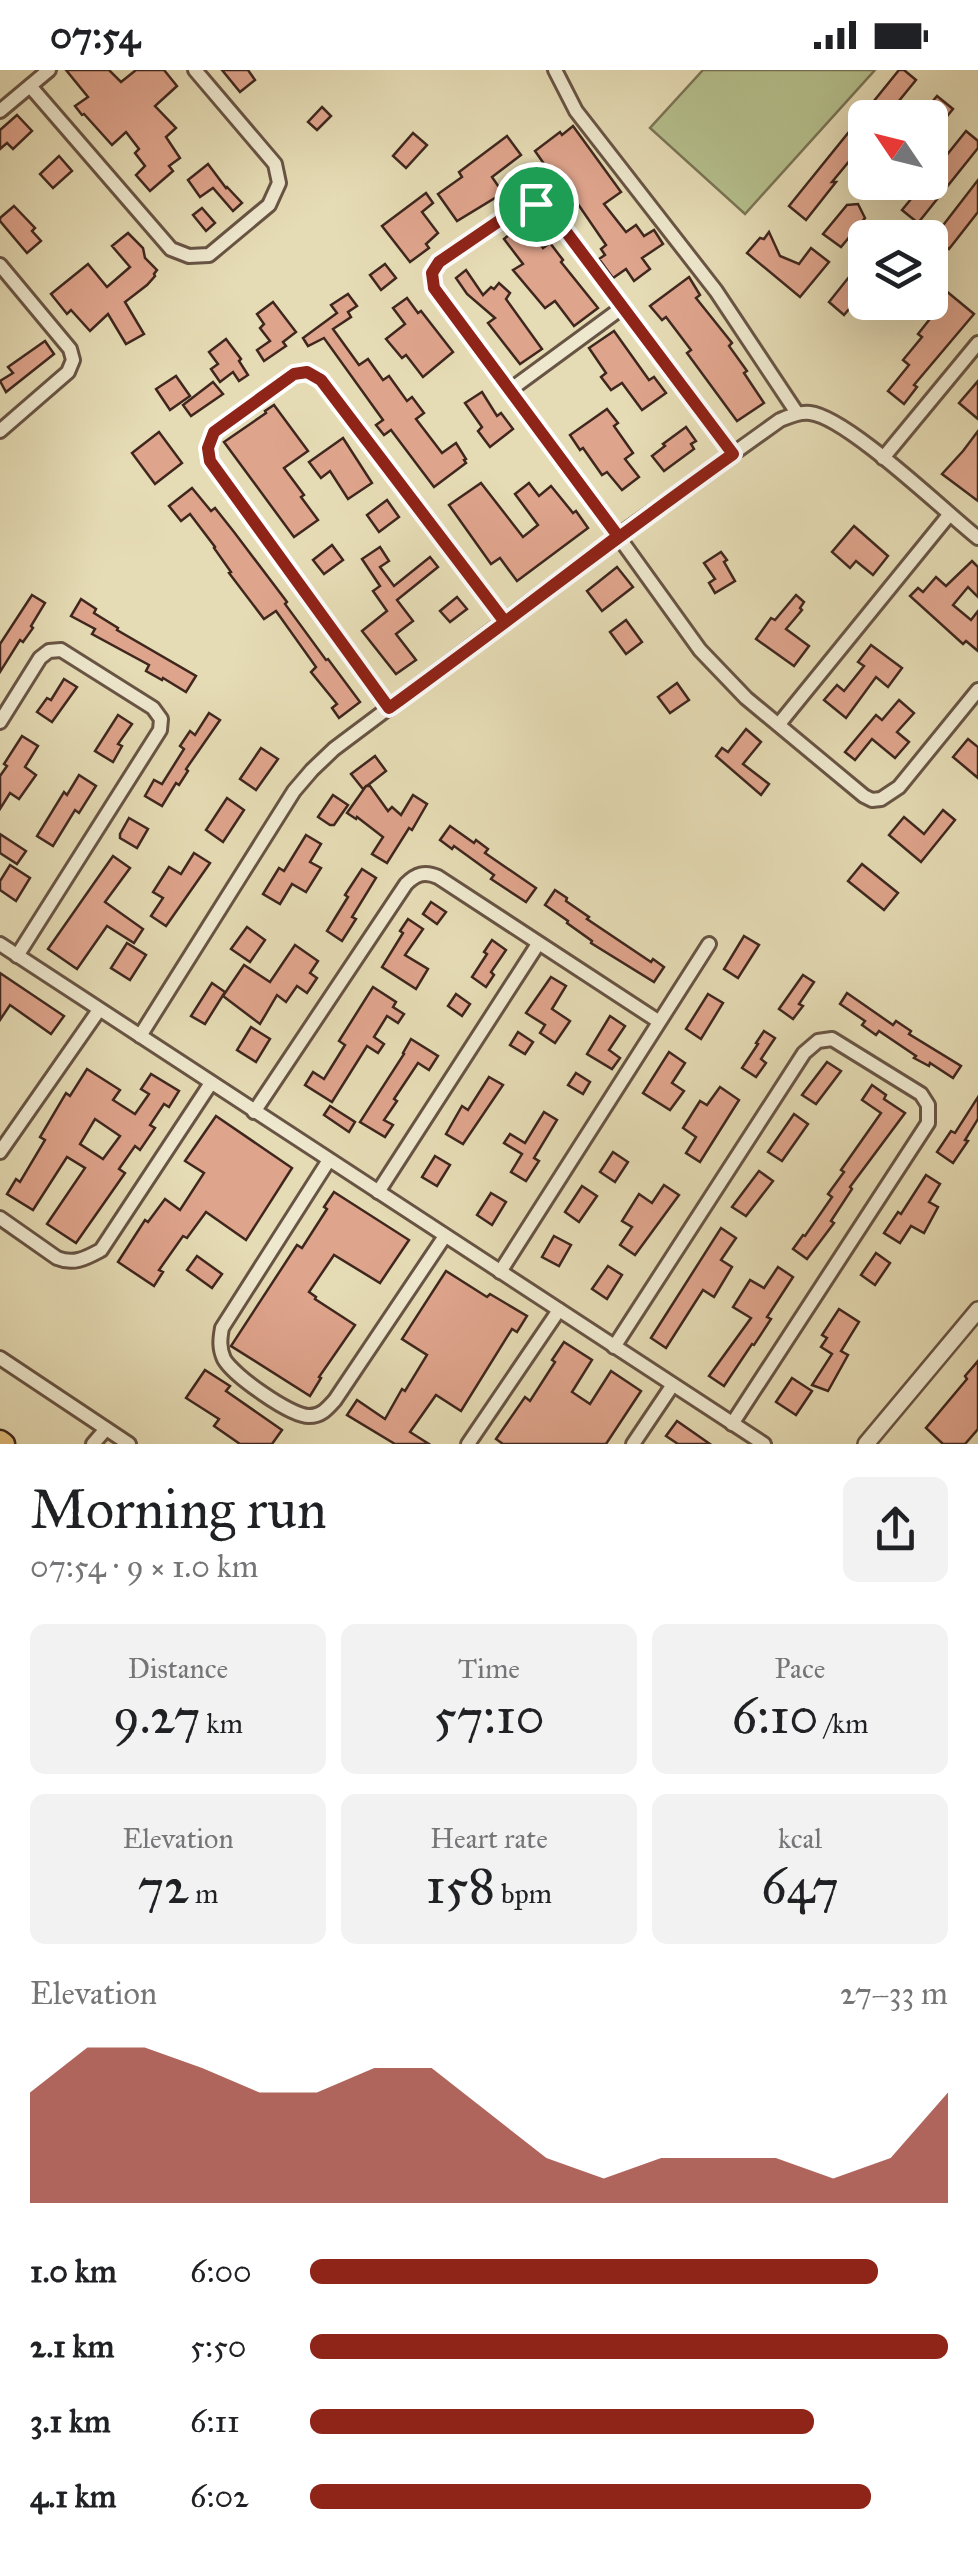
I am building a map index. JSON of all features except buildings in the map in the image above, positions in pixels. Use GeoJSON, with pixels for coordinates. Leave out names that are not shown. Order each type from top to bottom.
{"type":"FeatureCollection","features":[{"type":"Feature","properties":{"kind":"street"},"geometry":{"type":"LineString","coordinates":[[0,110],[49,70]]}},
{"type":"Feature","properties":{"kind":"street"},"geometry":{"type":"LineString","coordinates":[[30,86],[171,249],[189,256],[209,255],[270,205],[279,184],[275,164],[195,70]]}},
{"type":"Feature","properties":{"kind":"street"},"geometry":{"type":"LineString","coordinates":[[555,70],[576,111],[716,291],[797,414]]}},
{"type":"Feature","properties":{"kind":"street"},"geometry":{"type":"LineString","coordinates":[[733,454],[552,213],[536,204],[524,204],[439,262],[432,273],[434,288],[700,650],[746,698],[864,796],[880,799],[899,787],[978,690]]}},
{"type":"Feature","properties":{"kind":"street"},"geometry":{"type":"LineString","coordinates":[[0,266],[70,349],[73,360],[68,372],[0,431]]}},
{"type":"Feature","properties":{"kind":"street"},"geometry":{"type":"LineString","coordinates":[[510,390],[623,307]]}},
{"type":"Feature","properties":{"kind":"street"},"geometry":{"type":"LineString","coordinates":[[883,458],[978,342]]}},
{"type":"Feature","properties":{"kind":"street"},"geometry":{"type":"LineString","coordinates":[[389,708],[210,461],[208,448],[214,432],[294,374],[307,372],[321,380],[505,622]]}},
{"type":"Feature","properties":{"kind":"street"},"geometry":{"type":"LineString","coordinates":[[140,1036],[294,791],[312,770],[334,749],[618,536],[780,420],[813,413],[834,422],[978,538]]}},
{"type":"Feature","properties":{"kind":"street"},"geometry":{"type":"LineString","coordinates":[[778,724],[949,515]]}},
{"type":"Feature","properties":{"kind":"street"},"geometry":{"type":"LineString","coordinates":[[0,722],[40,658],[49,651],[61,650],[154,708],[160,719],[160,730],[17,956]]}},
{"type":"Feature","properties":{"kind":"street"},"geometry":{"type":"LineString","coordinates":[[254,1112],[406,884],[430,873],[658,1022]]}},
{"type":"Feature","properties":{"kind":"street"},"geometry":{"type":"LineString","coordinates":[[0,944],[764,1444]]}},
{"type":"Feature","properties":{"kind":"street"},"geometry":{"type":"LineString","coordinates":[[378,1192],[538,944]]}},
{"type":"Feature","properties":{"kind":"street"},"geometry":{"type":"LineString","coordinates":[[500,1272],[709,944]]}},
{"type":"Feature","properties":{"kind":"street"},"geometry":{"type":"LineString","coordinates":[[0,1152],[100,1010]]}},
{"type":"Feature","properties":{"kind":"street"},"geometry":{"type":"LineString","coordinates":[[614,1348],[804,1053],[818,1041],[832,1039],[921,1094],[928,1105],[928,1123],[732,1424]]}},
{"type":"Feature","properties":{"kind":"street"},"geometry":{"type":"LineString","coordinates":[[0,1218],[68,1262],[101,1250],[211,1083]]}},
{"type":"Feature","properties":{"kind":"street"},"geometry":{"type":"LineString","coordinates":[[329,1160],[222,1328],[220,1342],[223,1357],[233,1371],[293,1413],[323,1413],[335,1400],[444,1236]]}},
{"type":"Feature","properties":{"kind":"street"},"geometry":{"type":"LineString","coordinates":[[468,1444],[559,1310]]}},
{"type":"Feature","properties":{"kind":"street"},"geometry":{"type":"LineString","coordinates":[[866,1444],[978,1310]]}},
{"type":"Feature","properties":{"kind":"street"},"geometry":{"type":"LineString","coordinates":[[0,1358],[129,1444]]}},
{"type":"Feature","properties":{"kind":"street"},"geometry":{"type":"LineString","coordinates":[[632,1444],[672,1386]]}},
{"type":"Feature","properties":{"kind":"street"},"geometry":{"type":"LineString","coordinates":[[93,1444],[106,1429]]}},
{"type":"Feature","properties":{"kind":"green space"},"geometry":{"type":"Polygon","coordinates":[[[703,70],[875,70],[745,214],[650,128],[703,70]]]}},
{"type":"Feature","properties":{"kind":"route"},"geometry":{"type":"LineString","coordinates":[[524,204],[536,204],[552,213],[733,454],[389,708],[210,461],[208,448],[214,432],[294,374],[307,372],[321,380],[505,622],[618,536],[434,288],[432,273],[439,262],[524,204]]}}]}
